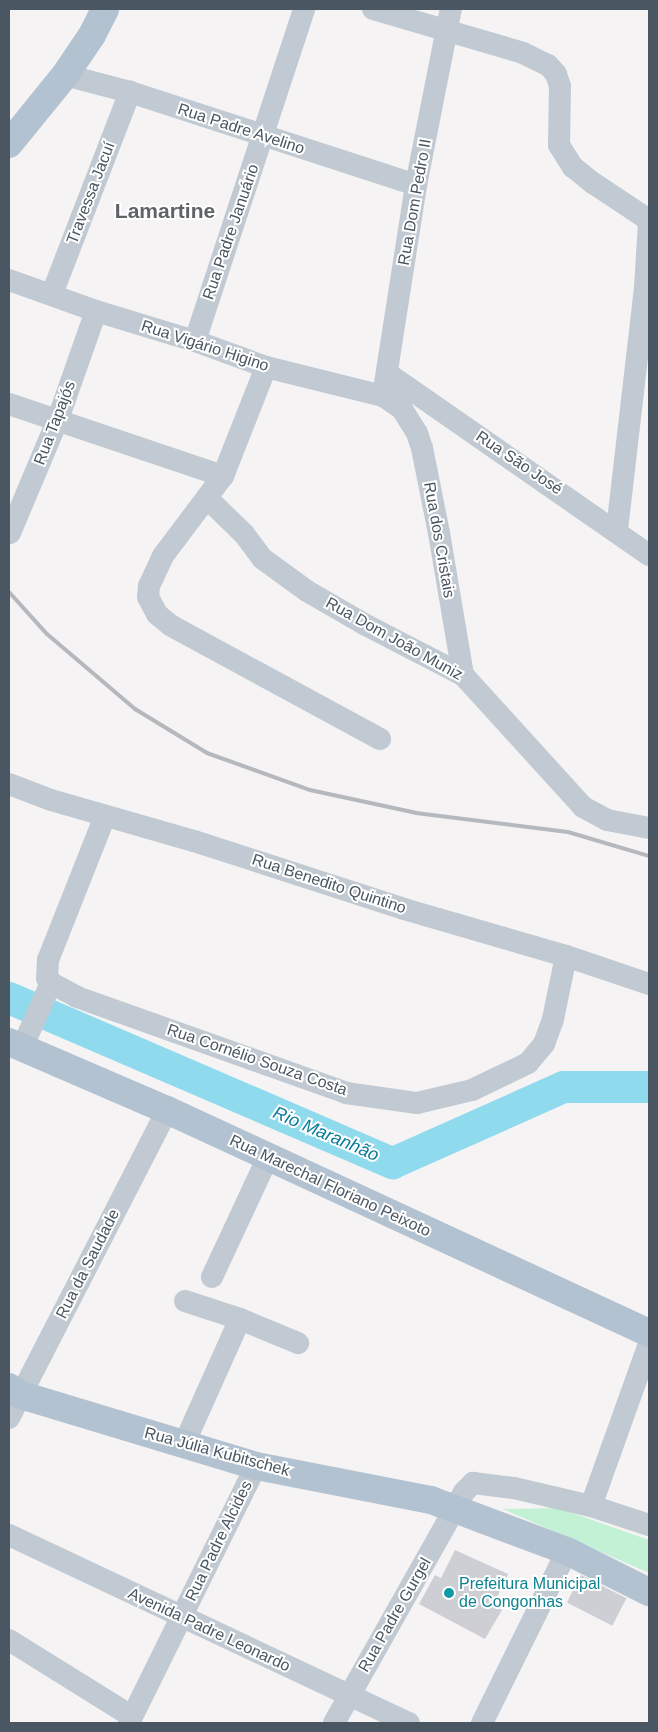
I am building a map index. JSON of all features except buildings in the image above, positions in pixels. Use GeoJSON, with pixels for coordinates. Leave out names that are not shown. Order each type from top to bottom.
{"type":"FeatureCollection","features":[{"type":"Feature","properties":{"kind":"main road"},"geometry":{"type":"LineString","coordinates":[[9,144],[65,75],[92,35],[105,9]]}},
{"type":"Feature","properties":{"kind":"main road","name":"Rua Marechal Floriano Peixoto"},"geometry":{"type":"LineString","coordinates":[[20,1040],[166,1110],[649,1333]]}},
{"type":"Feature","properties":{"kind":"main road","name":"Rua Júlia Kubitschek"},"geometry":{"type":"LineString","coordinates":[[13,1400],[184,1444],[256,1466],[444,1504],[566,1551],[649,1592]]}},
{"type":"Feature","properties":{"kind":"street","name":"Rua Padre Januário"},"geometry":{"type":"LineString","coordinates":[[195,341],[304,9]]}},
{"type":"Feature","properties":{"kind":"street"},"geometry":{"type":"LineString","coordinates":[[372,9],[448,33],[523,53],[548,65],[556,74],[560,86],[559,144],[573,167],[649,221],[640,416],[617,530]]}},
{"type":"Feature","properties":{"kind":"street","name":"Rua Dom Pedro II"},"geometry":{"type":"LineString","coordinates":[[383,396],[416,185],[448,33],[451,9]]}},
{"type":"Feature","properties":{"kind":"street","name":"Rua Padre Avelino"},"geometry":{"type":"LineString","coordinates":[[65,75],[130,92],[416,185]]}},
{"type":"Feature","properties":{"kind":"street","name":"Travessa Jacuí"},"geometry":{"type":"LineString","coordinates":[[52,294],[130,92]]}},
{"type":"Feature","properties":{"kind":"street","name":"Rua Vigário Higino"},"geometry":{"type":"LineString","coordinates":[[9,280],[96,311],[195,341],[266,366],[383,396],[402,409]]}},
{"type":"Feature","properties":{"kind":"street","name":"Rua Tapajós"},"geometry":{"type":"LineString","coordinates":[[10,533],[58,419],[96,311]]}},
{"type":"Feature","properties":{"kind":"street"},"geometry":{"type":"LineString","coordinates":[[266,366],[223,476],[163,556],[152,578],[148,597],[157,614],[170,625],[380,739]]}},
{"type":"Feature","properties":{"kind":"street","name":"Rua São José"},"geometry":{"type":"LineString","coordinates":[[387,373],[617,530],[649,554]]}},
{"type":"Feature","properties":{"kind":"street"},"geometry":{"type":"LineString","coordinates":[[9,404],[223,476]]}},
{"type":"Feature","properties":{"kind":"street","name":"Rua dos Cristais"},"geometry":{"type":"LineString","coordinates":[[402,409],[413,426],[422,448],[439,533],[463,675]]}},
{"type":"Feature","properties":{"kind":"street","name":"Rua Dom João Muniz"},"geometry":{"type":"LineString","coordinates":[[207,498],[244,534],[263,559],[307,590],[364,624],[463,675],[583,807],[608,820],[649,828]]}},
{"type":"Feature","properties":{"kind":"street","name":"Rua Benedito Quintino"},"geometry":{"type":"LineString","coordinates":[[9,784],[105,816],[203,844],[404,909],[566,956],[649,984]]}},
{"type":"Feature","properties":{"kind":"street"},"geometry":{"type":"LineString","coordinates":[[20,1040],[46,993],[48,960],[105,816]]}},
{"type":"Feature","properties":{"kind":"street","name":"Rua Cornélio Souza Costa"},"geometry":{"type":"LineString","coordinates":[[46,993],[78,997],[346,1093],[417,1103],[472,1090],[528,1063],[544,1044],[553,1019],[566,956]]}},
{"type":"Feature","properties":{"kind":"street","name":"Rua da Saudade"},"geometry":{"type":"LineString","coordinates":[[13,1400],[166,1110]]}},
{"type":"Feature","properties":{"kind":"street"},"geometry":{"type":"LineString","coordinates":[[212,1277],[268,1157]]}},
{"type":"Feature","properties":{"kind":"street"},"geometry":{"type":"LineString","coordinates":[[185,1301],[240,1319],[298,1343]]}},
{"type":"Feature","properties":{"kind":"street"},"geometry":{"type":"LineString","coordinates":[[184,1444],[240,1319]]}},
{"type":"Feature","properties":{"kind":"street"},"geometry":{"type":"LineString","coordinates":[[591,1506],[649,1344]]}},
{"type":"Feature","properties":{"kind":"street","name":"Rua Padre Alcides"},"geometry":{"type":"LineString","coordinates":[[130,1720],[256,1466]]}},
{"type":"Feature","properties":{"kind":"street","name":"Rua Padre Gurgel"},"geometry":{"type":"LineString","coordinates":[[334,1723],[350,1696],[444,1504],[469,1486],[481,1482],[514,1488],[591,1506],[649,1525]]}},
{"type":"Feature","properties":{"kind":"street","name":"Avenida Padre Leonardo"},"geometry":{"type":"LineString","coordinates":[[9,1535],[409,1723]]}},
{"type":"Feature","properties":{"kind":"street"},"geometry":{"type":"LineString","coordinates":[[482,1723],[566,1551]]}},
{"type":"Feature","properties":{"kind":"street"},"geometry":{"type":"LineString","coordinates":[[9,1640],[130,1720]]}},
{"type":"Feature","properties":{"kind":"green space"},"geometry":{"type":"Polygon","coordinates":[[[558,1508],[649,1540],[649,1573],[503,1509],[558,1508]]]}},
{"type":"Feature","properties":{"kind":"waterway","name":"Rio Maranhão"},"geometry":{"type":"LineString","coordinates":[[9,998],[393,1163],[564,1087],[649,1087]]}},
{"type":"Feature","properties":{"kind":"railway"},"geometry":{"type":"LineString","coordinates":[[9,592],[47,634],[135,709],[207,753],[310,790],[416,813],[568,832],[649,856]]}},
{"type":"Feature","properties":{"kind":"place","name":"Prefeitura Municipal de Congonhas"},"geometry":{"type":"Point","coordinates":[449,1593]}},
{"type":"Feature","properties":{"kind":"district","name":"Lamartine"},"geometry":{"type":"Point","coordinates":[165,211]}}]}
